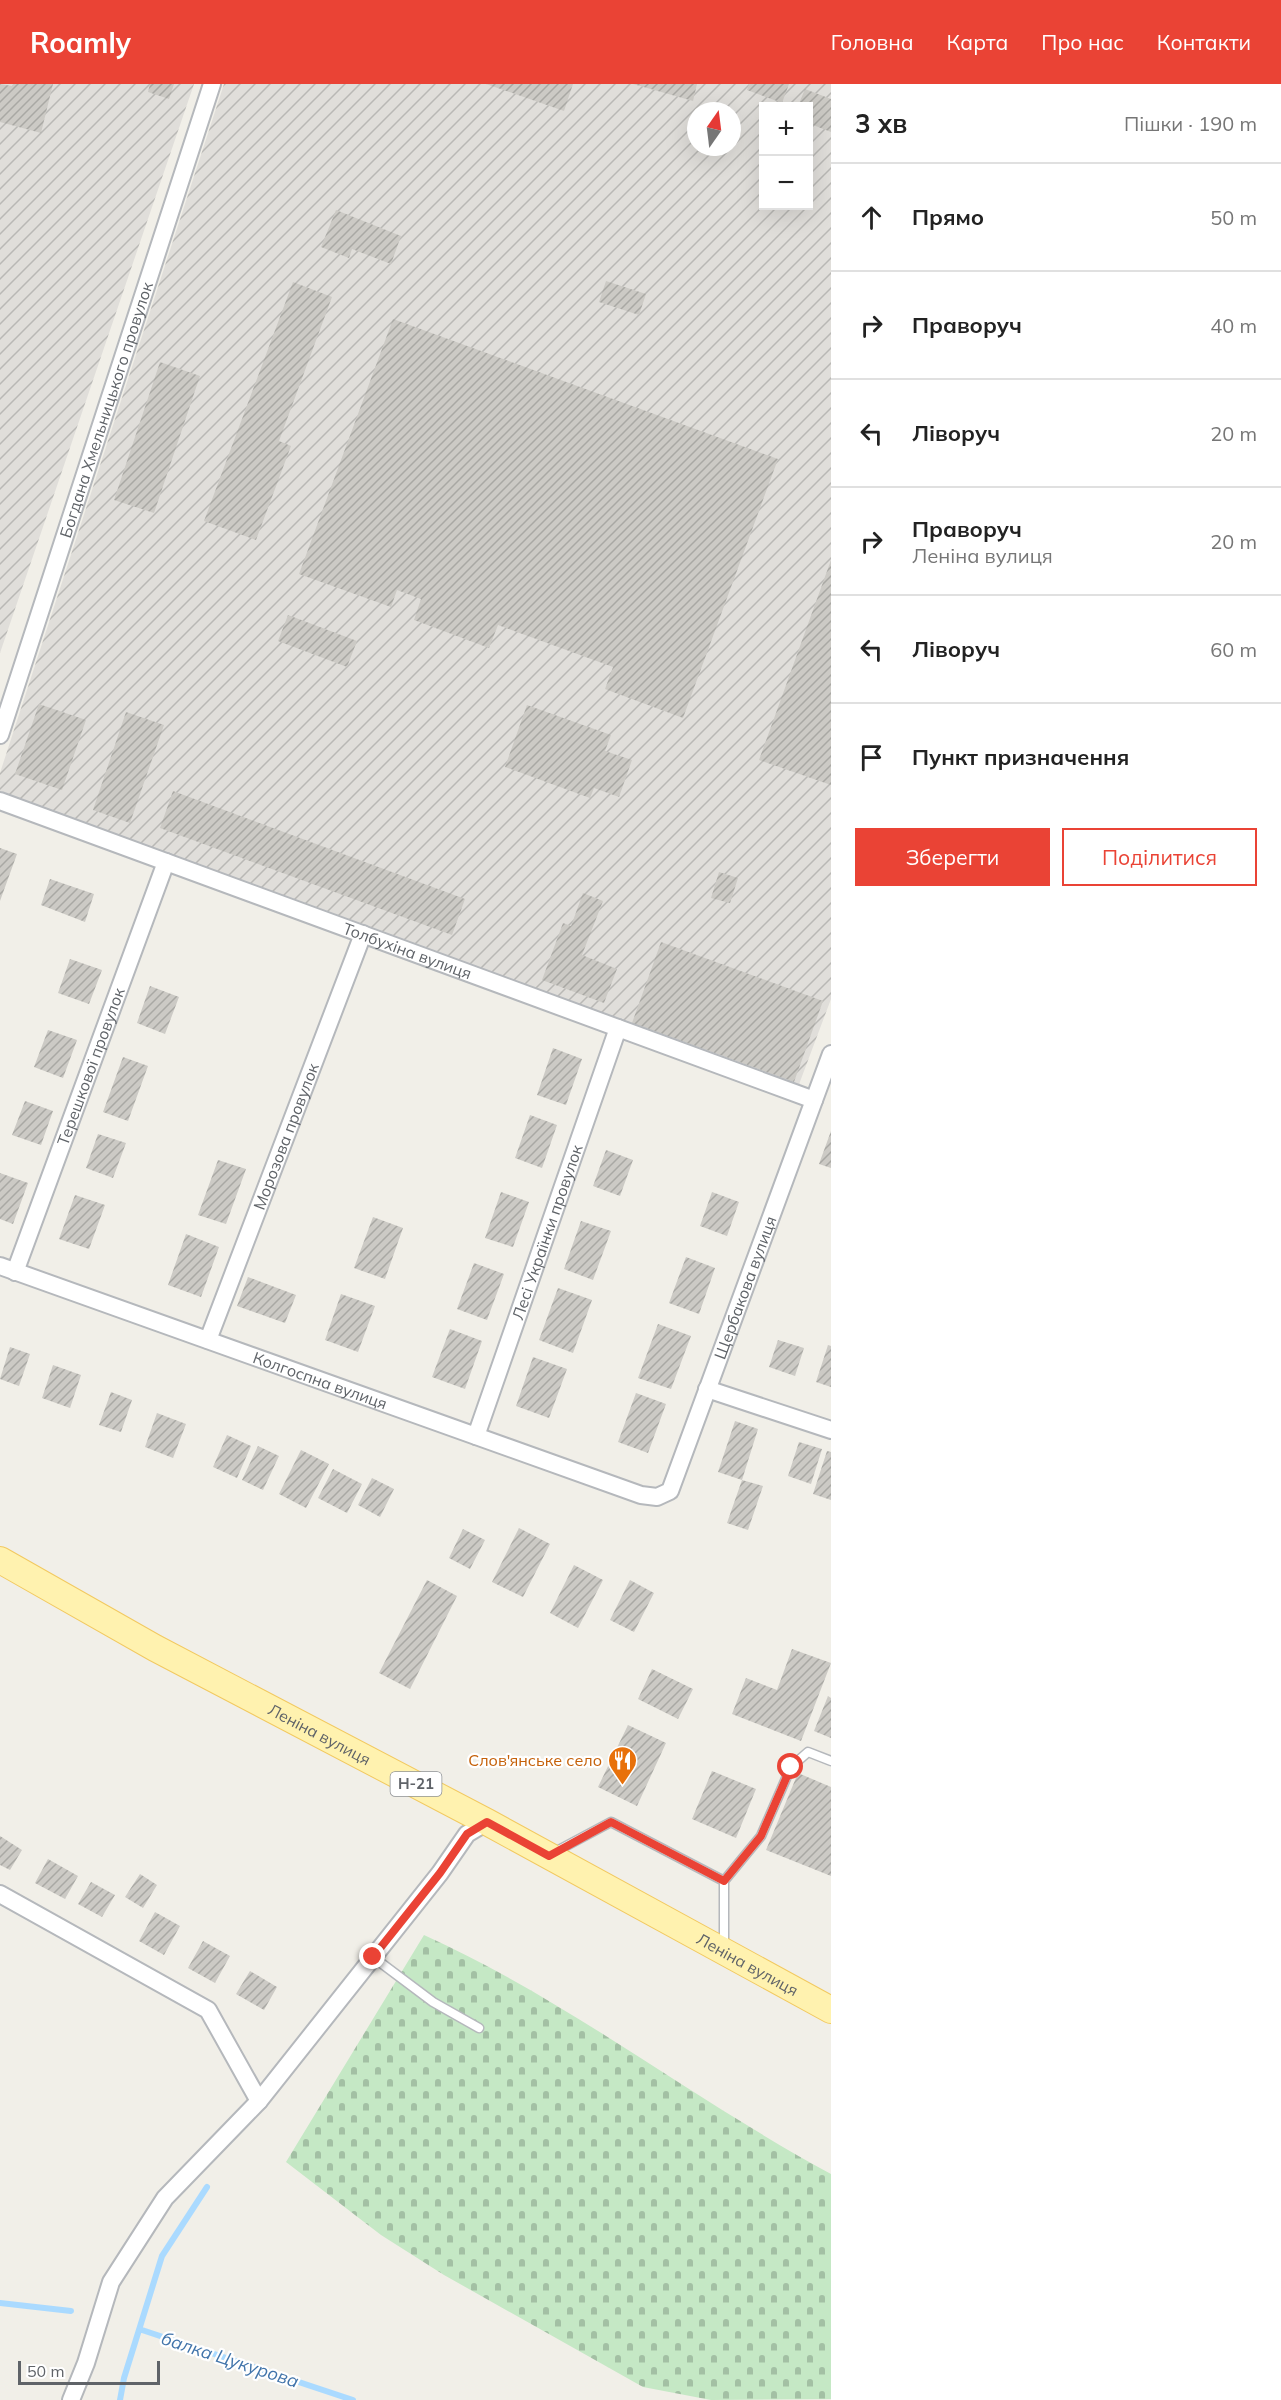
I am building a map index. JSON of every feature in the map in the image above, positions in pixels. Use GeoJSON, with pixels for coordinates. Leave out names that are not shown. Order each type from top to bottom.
{"type":"FeatureCollection","features":[{"type":"Feature","properties":{"kind":"main road","name":"Леніна вулиця"},"geometry":{"type":"LineString","coordinates":[[0,1560],[155,1648],[487,1822],[831,2010]]}},
{"type":"Feature","properties":{"kind":"street","name":"Богдана Хмельницького провулок"},"geometry":{"type":"LineString","coordinates":[[0,735],[212,84]]}},
{"type":"Feature","properties":{"kind":"street","name":"Толбухіна вулиця"},"geometry":{"type":"LineString","coordinates":[[0,801],[814,1100]]}},
{"type":"Feature","properties":{"kind":"street","name":"Терешкової провулок"},"geometry":{"type":"LineString","coordinates":[[8,1269],[166,862]]}},
{"type":"Feature","properties":{"kind":"street","name":"Морозова провулок"},"geometry":{"type":"LineString","coordinates":[[208,1340],[363,934]]}},
{"type":"Feature","properties":{"kind":"street","name":"Лесі Українки провулок"},"geometry":{"type":"LineString","coordinates":[[476,1436],[618,1028]]}},
{"type":"Feature","properties":{"kind":"street","name":"Щербакова вулиця"},"geometry":{"type":"LineString","coordinates":[[641,1495],[657,1497],[670,1491],[831,1054]]}},
{"type":"Feature","properties":{"kind":"street","name":"Колгоспна вулиця"},"geometry":{"type":"LineString","coordinates":[[8,1269],[641,1495]]}},
{"type":"Feature","properties":{"kind":"street"},"geometry":{"type":"LineString","coordinates":[[708,1389],[831,1430]]}},
{"type":"Feature","properties":{"kind":"street"},"geometry":{"type":"LineString","coordinates":[[71,2400],[86,2363],[111,2282],[165,2198],[260,2101],[440,1873],[467,1834],[487,1822]]}},
{"type":"Feature","properties":{"kind":"street"},"geometry":{"type":"LineString","coordinates":[[0,1894],[208,2010],[260,2101]]}},
{"type":"Feature","properties":{"kind":"lane"},"geometry":{"type":"LineString","coordinates":[[724,1951],[724,1881],[761,1836],[791,1767],[808,1752],[831,1761]]}},
{"type":"Feature","properties":{"kind":"lane"},"geometry":{"type":"LineString","coordinates":[[549,1856],[611,1822],[724,1881]]}},
{"type":"Feature","properties":{"kind":"lane"},"geometry":{"type":"LineString","coordinates":[[373,1957],[433,2002],[479,2028]]}},
{"type":"Feature","properties":{"kind":"shaded area"},"geometry":{"type":"Polygon","coordinates":[[[0,84],[194,84],[0,653],[0,84]]]}},
{"type":"Feature","properties":{"kind":"shaded area"},"geometry":{"type":"Polygon","coordinates":[[[224,84],[831,84],[831,999],[798,1087],[0,793],[0,773],[224,84]]]}},
{"type":"Feature","properties":{"kind":"green space"},"geometry":{"type":"Polygon","coordinates":[[[424,1935],[529,1989],[729,2114],[831,2174],[831,2399],[711,2400],[643,2387],[444,2275],[381,2235],[286,2162],[424,1935]]]}},
{"type":"Feature","properties":{"kind":"building"},"geometry":{"type":"Polygon","coordinates":[[[0,84],[12,86],[13,84],[53,84],[41,133],[0,122],[0,84]]]}},
{"type":"Feature","properties":{"kind":"building"},"geometry":{"type":"Polygon","coordinates":[[[150,84],[174,84],[169,99],[148,92],[150,84]]]}},
{"type":"Feature","properties":{"kind":"building"},"geometry":{"type":"Polygon","coordinates":[[[486,84],[573,84],[564,111],[486,84]]]}},
{"type":"Feature","properties":{"kind":"building"},"geometry":{"type":"Polygon","coordinates":[[[633,84],[697,84],[693,101],[633,84]]]}},
{"type":"Feature","properties":{"kind":"building"},"geometry":{"type":"Polygon","coordinates":[[[749,84],[789,84],[782,102],[747,90],[749,84]]]}},
{"type":"Feature","properties":{"kind":"building"},"geometry":{"type":"Polygon","coordinates":[[[805,89],[831,99],[831,132],[813,125],[813,102],[800,102],[805,89]]]}},
{"type":"Feature","properties":{"kind":"building"},"geometry":{"type":"Polygon","coordinates":[[[336,210],[401,236],[391,264],[352,249],[349,258],[321,247],[336,210]]]}},
{"type":"Feature","properties":{"kind":"building"},"geometry":{"type":"Polygon","coordinates":[[[606,281],[646,294],[639,315],[599,302],[606,281]]]}},
{"type":"Feature","properties":{"kind":"building"},"geometry":{"type":"Polygon","coordinates":[[[293,282],[332,297],[279,441],[291,446],[256,540],[204,521],[293,282]]]}},
{"type":"Feature","properties":{"kind":"building"},"geometry":{"type":"Polygon","coordinates":[[[393,319],[778,459],[683,718],[605,689],[613,667],[498,625],[489,648],[414,620],[421,599],[397,590],[391,607],[299,574],[393,319]]]}},
{"type":"Feature","properties":{"kind":"building"},"geometry":{"type":"Polygon","coordinates":[[[160,362],[200,376],[154,513],[114,500],[160,362]]]}},
{"type":"Feature","properties":{"kind":"building"},"geometry":{"type":"Polygon","coordinates":[[[831,560],[831,785],[759,760],[831,560]]]}},
{"type":"Feature","properties":{"kind":"building"},"geometry":{"type":"Polygon","coordinates":[[[288,615],[357,641],[347,667],[278,641],[288,615]]]}},
{"type":"Feature","properties":{"kind":"building"},"geometry":{"type":"Polygon","coordinates":[[[39,704],[86,720],[62,790],[15,774],[39,704]]]}},
{"type":"Feature","properties":{"kind":"building"},"geometry":{"type":"Polygon","coordinates":[[[527,705],[611,735],[605,751],[632,760],[619,797],[594,788],[590,798],[505,767],[527,705]]]}},
{"type":"Feature","properties":{"kind":"building"},"geometry":{"type":"Polygon","coordinates":[[[126,712],[164,725],[130,823],[93,810],[126,712]]]}},
{"type":"Feature","properties":{"kind":"building"},"geometry":{"type":"Polygon","coordinates":[[[173,791],[465,899],[452,935],[160,828],[173,791]]]}},
{"type":"Feature","properties":{"kind":"building"},"geometry":{"type":"Polygon","coordinates":[[[0,848],[17,854],[0,901],[0,848]]]}},
{"type":"Feature","properties":{"kind":"building"},"geometry":{"type":"Polygon","coordinates":[[[719,872],[738,878],[730,903],[711,898],[719,872]]]}},
{"type":"Feature","properties":{"kind":"building"},"geometry":{"type":"Polygon","coordinates":[[[50,879],[94,894],[85,922],[41,905],[50,879]]]}},
{"type":"Feature","properties":{"kind":"building"},"geometry":{"type":"Polygon","coordinates":[[[583,893],[603,901],[582,955],[617,969],[604,1003],[542,980],[563,923],[571,926],[583,893]]]}},
{"type":"Feature","properties":{"kind":"building"},"geometry":{"type":"Polygon","coordinates":[[[661,942],[823,1001],[794,1082],[632,1023],[661,942]]]}},
{"type":"Feature","properties":{"kind":"building"},"geometry":{"type":"Polygon","coordinates":[[[70,959],[102,970],[89,1004],[58,993],[70,959]]]}},
{"type":"Feature","properties":{"kind":"building"},"geometry":{"type":"Polygon","coordinates":[[[150,986],[179,997],[165,1034],[137,1023],[150,986]]]}},
{"type":"Feature","properties":{"kind":"building"},"geometry":{"type":"Polygon","coordinates":[[[48,1030],[77,1040],[63,1078],[34,1067],[48,1030]]]}},
{"type":"Feature","properties":{"kind":"building"},"geometry":{"type":"Polygon","coordinates":[[[553,1048],[582,1059],[566,1105],[537,1095],[553,1048]]]}},
{"type":"Feature","properties":{"kind":"building"},"geometry":{"type":"Polygon","coordinates":[[[123,1057],[148,1066],[128,1121],[103,1112],[123,1057]]]}},
{"type":"Feature","properties":{"kind":"building"},"geometry":{"type":"Polygon","coordinates":[[[25,1101],[53,1111],[41,1145],[12,1135],[25,1101]]]}},
{"type":"Feature","properties":{"kind":"building"},"geometry":{"type":"Polygon","coordinates":[[[530,1115],[557,1125],[542,1168],[515,1158],[530,1115]]]}},
{"type":"Feature","properties":{"kind":"building"},"geometry":{"type":"Polygon","coordinates":[[[831,1131],[831,1168],[819,1164],[831,1131]]]}},
{"type":"Feature","properties":{"kind":"building"},"geometry":{"type":"Polygon","coordinates":[[[98,1134],[126,1143],[113,1178],[86,1168],[98,1134]]]}},
{"type":"Feature","properties":{"kind":"building"},"geometry":{"type":"Polygon","coordinates":[[[606,1150],[633,1160],[620,1196],[593,1186],[606,1150]]]}},
{"type":"Feature","properties":{"kind":"building"},"geometry":{"type":"Polygon","coordinates":[[[218,1160],[246,1169],[226,1224],[198,1215],[218,1160]]]}},
{"type":"Feature","properties":{"kind":"building"},"geometry":{"type":"Polygon","coordinates":[[[0,1173],[28,1183],[13,1224],[0,1219],[0,1173]]]}},
{"type":"Feature","properties":{"kind":"building"},"geometry":{"type":"Polygon","coordinates":[[[501,1192],[529,1202],[513,1247],[485,1238],[501,1192]]]}},
{"type":"Feature","properties":{"kind":"building"},"geometry":{"type":"Polygon","coordinates":[[[712,1192],[739,1202],[727,1236],[700,1226],[712,1192]]]}},
{"type":"Feature","properties":{"kind":"building"},"geometry":{"type":"Polygon","coordinates":[[[75,1195],[105,1205],[89,1249],[59,1239],[75,1195]]]}},
{"type":"Feature","properties":{"kind":"building"},"geometry":{"type":"Polygon","coordinates":[[[373,1217],[403,1228],[385,1279],[354,1268],[373,1217]]]}},
{"type":"Feature","properties":{"kind":"building"},"geometry":{"type":"Polygon","coordinates":[[[581,1221],[611,1231],[593,1280],[564,1269],[581,1221]]]}},
{"type":"Feature","properties":{"kind":"building"},"geometry":{"type":"Polygon","coordinates":[[[186,1234],[219,1247],[201,1297],[168,1285],[186,1234]]]}},
{"type":"Feature","properties":{"kind":"building"},"geometry":{"type":"Polygon","coordinates":[[[686,1257],[715,1268],[699,1314],[669,1303],[686,1257]]]}},
{"type":"Feature","properties":{"kind":"building"},"geometry":{"type":"Polygon","coordinates":[[[474,1263],[504,1274],[487,1320],[457,1309],[474,1263]]]}},
{"type":"Feature","properties":{"kind":"building"},"geometry":{"type":"Polygon","coordinates":[[[248,1277],[296,1295],[285,1323],[237,1306],[248,1277]]]}},
{"type":"Feature","properties":{"kind":"building"},"geometry":{"type":"Polygon","coordinates":[[[558,1288],[592,1300],[573,1353],[539,1340],[558,1288]]]}},
{"type":"Feature","properties":{"kind":"building"},"geometry":{"type":"Polygon","coordinates":[[[341,1294],[375,1306],[358,1352],[325,1340],[341,1294]]]}},
{"type":"Feature","properties":{"kind":"building"},"geometry":{"type":"Polygon","coordinates":[[[658,1324],[691,1336],[671,1389],[638,1378],[658,1324]]]}},
{"type":"Feature","properties":{"kind":"building"},"geometry":{"type":"Polygon","coordinates":[[[450,1329],[482,1341],[465,1389],[432,1377],[450,1329]]]}},
{"type":"Feature","properties":{"kind":"building"},"geometry":{"type":"Polygon","coordinates":[[[778,1340],[804,1348],[795,1376],[769,1367],[778,1340]]]}},
{"type":"Feature","properties":{"kind":"building"},"geometry":{"type":"Polygon","coordinates":[[[828,1345],[831,1346],[831,1387],[816,1382],[828,1345]]]}},
{"type":"Feature","properties":{"kind":"building"},"geometry":{"type":"Polygon","coordinates":[[[10,1347],[30,1354],[19,1386],[0,1379],[10,1347]]]}},
{"type":"Feature","properties":{"kind":"building"},"geometry":{"type":"Polygon","coordinates":[[[533,1357],[567,1369],[549,1418],[516,1406],[533,1357]]]}},
{"type":"Feature","properties":{"kind":"building"},"geometry":{"type":"Polygon","coordinates":[[[53,1365],[81,1375],[70,1408],[42,1398],[53,1365]]]}},
{"type":"Feature","properties":{"kind":"building"},"geometry":{"type":"Polygon","coordinates":[[[111,1392],[132,1400],[121,1432],[99,1425],[111,1392]]]}},
{"type":"Feature","properties":{"kind":"building"},"geometry":{"type":"Polygon","coordinates":[[[636,1393],[666,1404],[648,1453],[618,1442],[636,1393]]]}},
{"type":"Feature","properties":{"kind":"building"},"geometry":{"type":"Polygon","coordinates":[[[157,1413],[186,1424],[173,1458],[145,1447],[157,1413]]]}},
{"type":"Feature","properties":{"kind":"building"},"geometry":{"type":"Polygon","coordinates":[[[735,1421],[758,1429],[742,1480],[718,1472],[735,1421]]]}},
{"type":"Feature","properties":{"kind":"building"},"geometry":{"type":"Polygon","coordinates":[[[227,1435],[251,1446],[237,1478],[213,1467],[227,1435]]]}},
{"type":"Feature","properties":{"kind":"building"},"geometry":{"type":"Polygon","coordinates":[[[799,1442],[822,1449],[811,1484],[788,1476],[799,1442]]]}},
{"type":"Feature","properties":{"kind":"building"},"geometry":{"type":"Polygon","coordinates":[[[258,1446],[279,1456],[263,1490],[242,1480],[258,1446]]]}},
{"type":"Feature","properties":{"kind":"building"},"geometry":{"type":"Polygon","coordinates":[[[301,1450],[329,1464],[306,1508],[279,1494],[301,1450]]]}},
{"type":"Feature","properties":{"kind":"building"},"geometry":{"type":"Polygon","coordinates":[[[827,1451],[831,1452],[831,1500],[813,1494],[827,1451]]]}},
{"type":"Feature","properties":{"kind":"building"},"geometry":{"type":"Polygon","coordinates":[[[333,1469],[362,1484],[347,1513],[318,1498],[333,1469]]]}},
{"type":"Feature","properties":{"kind":"building"},"geometry":{"type":"Polygon","coordinates":[[[372,1478],[394,1489],[380,1517],[358,1505],[372,1478]]]}},
{"type":"Feature","properties":{"kind":"building"},"geometry":{"type":"Polygon","coordinates":[[[742,1480],[763,1486],[748,1530],[727,1523],[742,1480]]]}},
{"type":"Feature","properties":{"kind":"building"},"geometry":{"type":"Polygon","coordinates":[[[519,1528],[550,1544],[523,1597],[492,1582],[519,1528]]]}},
{"type":"Feature","properties":{"kind":"building"},"geometry":{"type":"Polygon","coordinates":[[[463,1529],[485,1540],[470,1569],[449,1558],[463,1529]]]}},
{"type":"Feature","properties":{"kind":"building"},"geometry":{"type":"Polygon","coordinates":[[[574,1565],[603,1580],[578,1628],[550,1613],[574,1565]]]}},
{"type":"Feature","properties":{"kind":"building"},"geometry":{"type":"Polygon","coordinates":[[[427,1580],[457,1596],[410,1689],[379,1673],[427,1580]]]}},
{"type":"Feature","properties":{"kind":"building"},"geometry":{"type":"Polygon","coordinates":[[[630,1580],[654,1593],[634,1632],[610,1620],[630,1580]]]}},
{"type":"Feature","properties":{"kind":"building"},"geometry":{"type":"Polygon","coordinates":[[[792,1649],[831,1663],[801,1741],[732,1714],[746,1678],[777,1690],[792,1649]]]}},
{"type":"Feature","properties":{"kind":"building"},"geometry":{"type":"Polygon","coordinates":[[[652,1669],[693,1689],[678,1719],[638,1699],[652,1669]]]}},
{"type":"Feature","properties":{"kind":"building"},"geometry":{"type":"Polygon","coordinates":[[[828,1696],[831,1698],[831,1738],[814,1731],[828,1696]]]}},
{"type":"Feature","properties":{"kind":"building"},"geometry":{"type":"Polygon","coordinates":[[[628,1725],[666,1743],[637,1806],[598,1787],[628,1725]]]}},
{"type":"Feature","properties":{"kind":"building"},"geometry":{"type":"Polygon","coordinates":[[[712,1771],[756,1789],[736,1838],[692,1819],[712,1771]]]}},
{"type":"Feature","properties":{"kind":"building"},"geometry":{"type":"Polygon","coordinates":[[[798,1773],[831,1787],[831,1876],[766,1850],[798,1773]]]}},
{"type":"Feature","properties":{"kind":"building"},"geometry":{"type":"Polygon","coordinates":[[[0,1836],[22,1850],[10,1870],[0,1865],[0,1836]]]}},
{"type":"Feature","properties":{"kind":"building"},"geometry":{"type":"Polygon","coordinates":[[[48,1859],[78,1876],[65,1899],[35,1883],[48,1859]]]}},
{"type":"Feature","properties":{"kind":"building"},"geometry":{"type":"Polygon","coordinates":[[[140,1874],[157,1885],[143,1908],[125,1897],[140,1874]]]}},
{"type":"Feature","properties":{"kind":"building"},"geometry":{"type":"Polygon","coordinates":[[[91,1882],[115,1895],[102,1917],[78,1904],[91,1882]]]}},
{"type":"Feature","properties":{"kind":"building"},"geometry":{"type":"Polygon","coordinates":[[[155,1912],[180,1926],[164,1955],[139,1941],[155,1912]]]}},
{"type":"Feature","properties":{"kind":"building"},"geometry":{"type":"Polygon","coordinates":[[[203,1941],[230,1956],[215,1983],[188,1968],[203,1941]]]}},
{"type":"Feature","properties":{"kind":"building"},"geometry":{"type":"Polygon","coordinates":[[[250,1971],[277,1987],[264,2010],[236,1994],[250,1971]]]}},
{"type":"Feature","properties":{"kind":"waterway"},"geometry":{"type":"LineString","coordinates":[[120,2400],[124,2378],[162,2256],[207,2187]]}},
{"type":"Feature","properties":{"kind":"waterway","name":"балка Цукурова"},"geometry":{"type":"LineString","coordinates":[[0,2303],[71,2311]]}},
{"type":"Feature","properties":{"kind":"waterway","name":"балка Цукурова"},"geometry":{"type":"LineString","coordinates":[[142,2330],[353,2400]]}},
{"type":"Feature","properties":{"kind":"place","name":"Слов'янське село"},"geometry":{"type":"Point","coordinates":[623,1786]}},
{"type":"Feature","properties":{"kind":"route"},"geometry":{"type":"LineString","coordinates":[[373,1957],[440,1873],[467,1834],[487,1822],[549,1856],[611,1822],[724,1881],[761,1836],[791,1767]]}}]}
